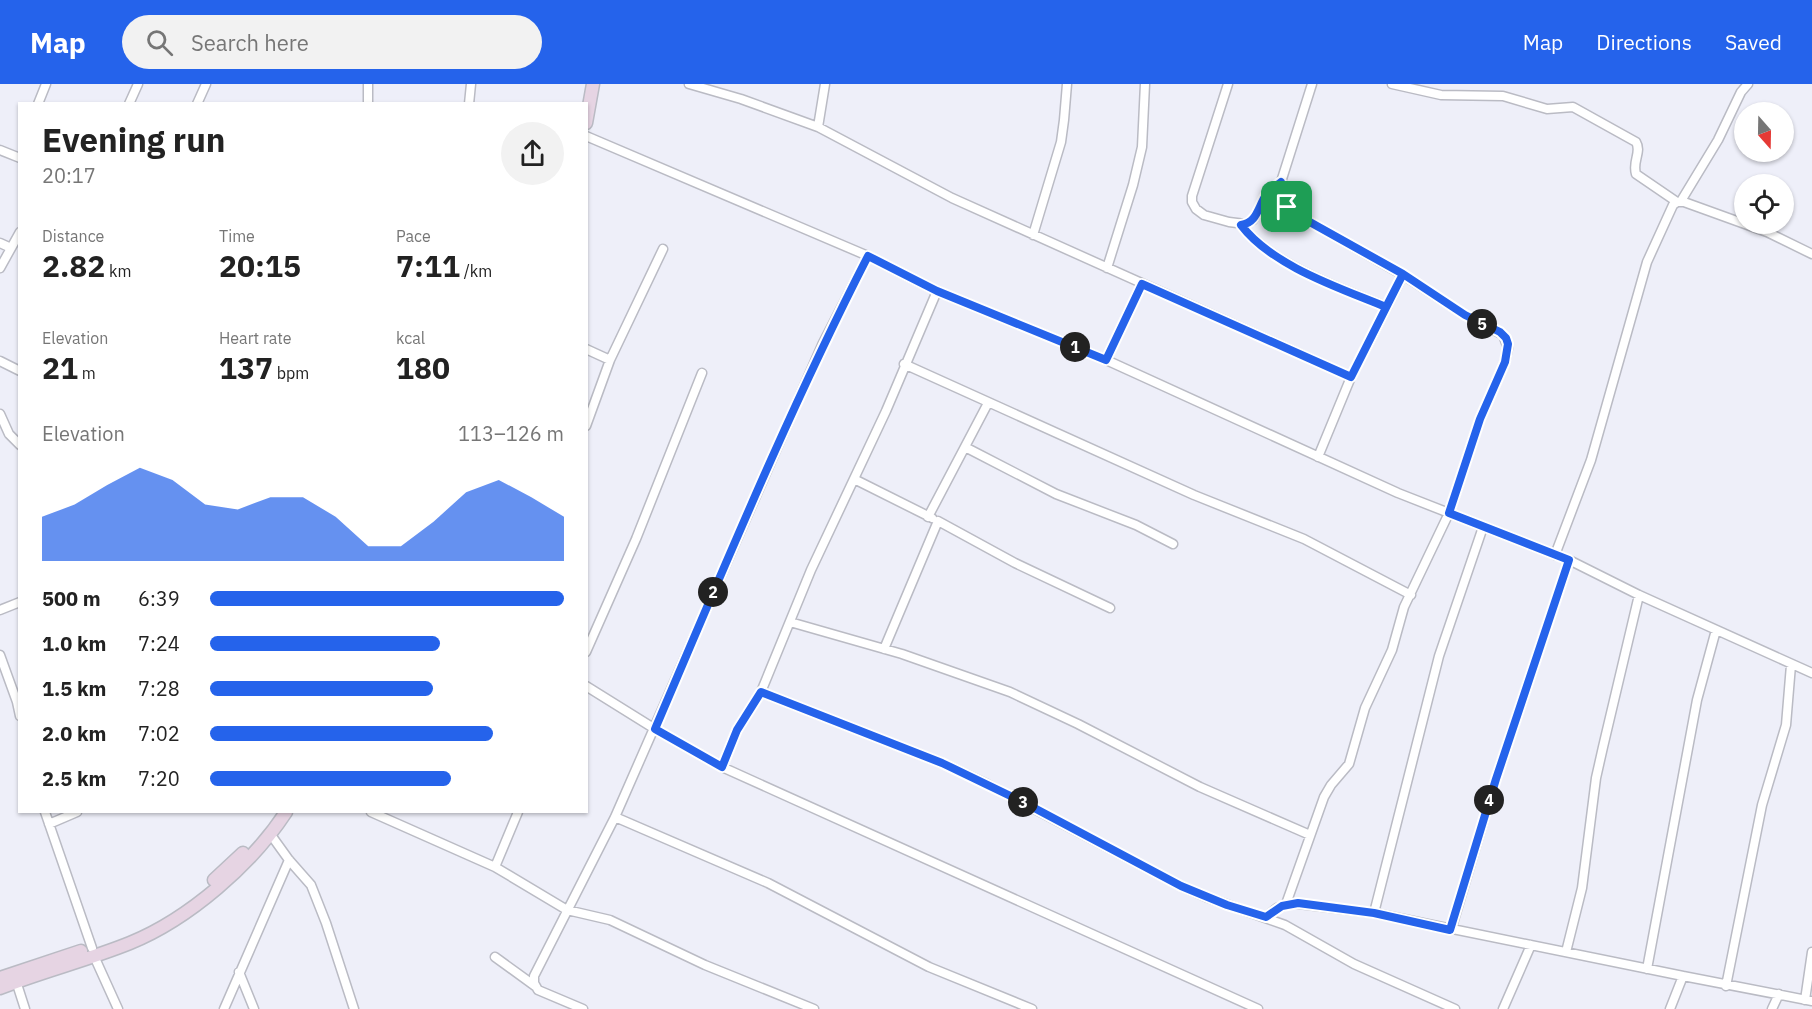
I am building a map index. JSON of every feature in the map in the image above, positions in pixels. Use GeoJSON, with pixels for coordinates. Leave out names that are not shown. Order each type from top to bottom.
{"type":"FeatureCollection","features":[{"type":"Feature","properties":{"kind":"main road"},"geometry":{"type":"LineString","coordinates":[[582,102],[585,84]]}},
{"type":"Feature","properties":{"kind":"main road"},"geometry":{"type":"LineString","coordinates":[[588,112],[593,84]]}},
{"type":"Feature","properties":{"kind":"main road"},"geometry":{"type":"LineString","coordinates":[[0,978],[34,971],[132,942],[155,930],[199,902],[265,831],[276,813]]}},
{"type":"Feature","properties":{"kind":"main road"},"geometry":{"type":"LineString","coordinates":[[231,870],[271,836],[285,813]]}},
{"type":"Feature","properties":{"kind":"main road"},"geometry":{"type":"LineString","coordinates":[[0,988],[34,971]]}},
{"type":"Feature","properties":{"kind":"street"},"geometry":{"type":"LineString","coordinates":[[40,102],[46,84]]}},
{"type":"Feature","properties":{"kind":"street"},"geometry":{"type":"LineString","coordinates":[[130,102],[138,84]]}},
{"type":"Feature","properties":{"kind":"street"},"geometry":{"type":"LineString","coordinates":[[198,102],[206,84]]}},
{"type":"Feature","properties":{"kind":"street"},"geometry":{"type":"LineString","coordinates":[[368,84],[368,102]]}},
{"type":"Feature","properties":{"kind":"street"},"geometry":{"type":"LineString","coordinates":[[469,102],[471,84]]}},
{"type":"Feature","properties":{"kind":"street"},"geometry":{"type":"LineString","coordinates":[[689,84],[741,99],[818,127],[952,198],[1351,377]]}},
{"type":"Feature","properties":{"kind":"street"},"geometry":{"type":"LineString","coordinates":[[818,127],[825,84]]}},
{"type":"Feature","properties":{"kind":"street"},"geometry":{"type":"LineString","coordinates":[[1033,235],[1060,142],[1067,84]]}},
{"type":"Feature","properties":{"kind":"street"},"geometry":{"type":"LineString","coordinates":[[1107,268],[1133,185],[1142,147],[1145,84]]}},
{"type":"Feature","properties":{"kind":"street"},"geometry":{"type":"LineString","coordinates":[[1228,84],[1198,176],[1192,202],[1196,209],[1204,215],[1241,225],[1248,224],[1253,220],[1266,196],[1281,182]]}},
{"type":"Feature","properties":{"kind":"street"},"geometry":{"type":"LineString","coordinates":[[1286,904],[1327,791],[1349,764],[1365,708],[1389,658],[1400,618],[1449,513],[1480,419],[1505,362],[1508,344],[1500,332],[1465,315],[1403,274],[1292,211],[1282,202],[1281,182],[1312,84]]}},
{"type":"Feature","properties":{"kind":"street"},"geometry":{"type":"LineString","coordinates":[[1392,84],[1441,94],[1503,96],[1547,109],[1573,107],[1636,142],[1639,148],[1634,165],[1636,174],[1679,201],[1767,232],[1812,254]]}},
{"type":"Feature","properties":{"kind":"street"},"geometry":{"type":"LineString","coordinates":[[1555,555],[1591,460],[1647,262],[1670,210],[1679,201],[1718,140],[1741,92],[1748,84]]}},
{"type":"Feature","properties":{"kind":"street"},"geometry":{"type":"LineString","coordinates":[[588,137],[868,256],[937,291],[1106,360],[1318,457],[1483,527],[1569,560],[1639,595],[1812,673]]}},
{"type":"Feature","properties":{"kind":"street"},"geometry":{"type":"LineString","coordinates":[[0,150],[18,156]]}},
{"type":"Feature","properties":{"kind":"street"},"geometry":{"type":"LineString","coordinates":[[1241,225],[1259,243],[1312,276],[1386,307]]}},
{"type":"Feature","properties":{"kind":"street"},"geometry":{"type":"LineString","coordinates":[[0,268],[18,236]]}},
{"type":"Feature","properties":{"kind":"street"},"geometry":{"type":"LineString","coordinates":[[0,243],[11,248]]}},
{"type":"Feature","properties":{"kind":"street"},"geometry":{"type":"LineString","coordinates":[[588,420],[610,360],[663,249]]}},
{"type":"Feature","properties":{"kind":"street"},"geometry":{"type":"LineString","coordinates":[[535,987],[534,976],[615,817],[753,498],[823,343],[868,256]]}},
{"type":"Feature","properties":{"kind":"street"},"geometry":{"type":"LineString","coordinates":[[1318,457],[1351,377],[1403,274]]}},
{"type":"Feature","properties":{"kind":"street"},"geometry":{"type":"LineString","coordinates":[[1106,360],[1142,284]]}},
{"type":"Feature","properties":{"kind":"street"},"geometry":{"type":"LineString","coordinates":[[722,767],[737,730],[761,692],[811,570],[886,411],[904,364],[937,291]]}},
{"type":"Feature","properties":{"kind":"street"},"geometry":{"type":"LineString","coordinates":[[588,350],[610,360]]}},
{"type":"Feature","properties":{"kind":"street"},"geometry":{"type":"LineString","coordinates":[[0,361],[18,369]]}},
{"type":"Feature","properties":{"kind":"street"},"geometry":{"type":"LineString","coordinates":[[904,364],[988,404],[1063,435],[1194,495],[1304,539],[1411,595]]}},
{"type":"Feature","properties":{"kind":"street"},"geometry":{"type":"LineString","coordinates":[[588,647],[636,539],[702,373]]}},
{"type":"Feature","properties":{"kind":"street"},"geometry":{"type":"LineString","coordinates":[[928,517],[988,404]]}},
{"type":"Feature","properties":{"kind":"street"},"geometry":{"type":"LineString","coordinates":[[0,414],[9,434],[18,443]]}},
{"type":"Feature","properties":{"kind":"street"},"geometry":{"type":"LineString","coordinates":[[965,447],[1056,494],[1136,525],[1173,544]]}},
{"type":"Feature","properties":{"kind":"street"},"geometry":{"type":"LineString","coordinates":[[854,479],[1015,563],[1110,608]]}},
{"type":"Feature","properties":{"kind":"street"},"geometry":{"type":"LineString","coordinates":[[884,649],[938,521]]}},
{"type":"Feature","properties":{"kind":"street"},"geometry":{"type":"LineString","coordinates":[[1374,913],[1439,656],[1483,527]]}},
{"type":"Feature","properties":{"kind":"street"},"geometry":{"type":"LineString","coordinates":[[1450,930],[1499,768],[1569,560]]}},
{"type":"Feature","properties":{"kind":"street"},"geometry":{"type":"LineString","coordinates":[[1566,952],[1582,888],[1598,768],[1639,595]]}},
{"type":"Feature","properties":{"kind":"street"},"geometry":{"type":"LineString","coordinates":[[0,610],[18,603]]}},
{"type":"Feature","properties":{"kind":"street"},"geometry":{"type":"LineString","coordinates":[[790,622],[958,672],[1010,692],[1088,729],[1200,788],[1310,835]]}},
{"type":"Feature","properties":{"kind":"street"},"geometry":{"type":"LineString","coordinates":[[1647,969],[1696,700],[1716,630]]}},
{"type":"Feature","properties":{"kind":"street"},"geometry":{"type":"LineString","coordinates":[[0,655],[18,707]]}},
{"type":"Feature","properties":{"kind":"street"},"geometry":{"type":"LineString","coordinates":[[1726,986],[1762,805],[1786,725],[1791,665]]}},
{"type":"Feature","properties":{"kind":"street"},"geometry":{"type":"LineString","coordinates":[[588,687],[722,767],[1258,1009]]}},
{"type":"Feature","properties":{"kind":"street"},"geometry":{"type":"LineString","coordinates":[[761,692],[942,763],[1023,802],[1181,886],[1227,905],[1266,917],[1354,964],[1455,1009]]}},
{"type":"Feature","properties":{"kind":"street"},"geometry":{"type":"LineString","coordinates":[[45,813],[93,952],[118,1009]]}},
{"type":"Feature","properties":{"kind":"street"},"geometry":{"type":"LineString","coordinates":[[49,824],[75,813]]}},
{"type":"Feature","properties":{"kind":"street"},"geometry":{"type":"LineString","coordinates":[[373,813],[495,867],[567,910],[610,920],[705,965],[814,1009]]}},
{"type":"Feature","properties":{"kind":"street"},"geometry":{"type":"LineString","coordinates":[[495,867],[518,813]]}},
{"type":"Feature","properties":{"kind":"street"},"geometry":{"type":"LineString","coordinates":[[615,817],[768,884],[929,967],[1032,1009]]}},
{"type":"Feature","properties":{"kind":"street"},"geometry":{"type":"LineString","coordinates":[[271,836],[311,885],[326,922],[354,1009]]}},
{"type":"Feature","properties":{"kind":"street"},"geometry":{"type":"LineString","coordinates":[[224,1009],[289,860]]}},
{"type":"Feature","properties":{"kind":"street"},"geometry":{"type":"LineString","coordinates":[[1266,917],[1276,908],[1298,903],[1374,913],[1809,1001],[1812,952]]}},
{"type":"Feature","properties":{"kind":"street"},"geometry":{"type":"LineString","coordinates":[[1503,1009],[1531,945]]}},
{"type":"Feature","properties":{"kind":"street"},"geometry":{"type":"LineString","coordinates":[[495,957],[538,990],[583,1009]]}},
{"type":"Feature","properties":{"kind":"street"},"geometry":{"type":"LineString","coordinates":[[239,972],[254,1009]]}},
{"type":"Feature","properties":{"kind":"street"},"geometry":{"type":"LineString","coordinates":[[1670,1009],[1683,976]]}},
{"type":"Feature","properties":{"kind":"street"},"geometry":{"type":"LineString","coordinates":[[16,981],[25,1009]]}},
{"type":"Feature","properties":{"kind":"street"},"geometry":{"type":"LineString","coordinates":[[1772,1009],[1779,994]]}},
{"type":"Feature","properties":{"kind":"route"},"geometry":{"type":"LineString","coordinates":[[1287,207],[1280,196],[1281,182],[1266,196],[1253,220],[1241,225],[1259,243],[1312,276],[1386,307],[1403,274],[1465,315],[1503,334],[1508,344],[1507,356],[1467,452],[1449,513],[1569,560],[1512,727],[1450,930],[1374,913],[1298,903],[1276,908],[1266,917],[1227,905],[1181,886],[1078,830],[942,763],[761,692],[737,730],[722,767],[655,729],[753,498],[823,343],[868,256],[937,291],[1106,360],[1142,284],[1351,377],[1403,274],[1333,236],[1287,207]]}}]}
